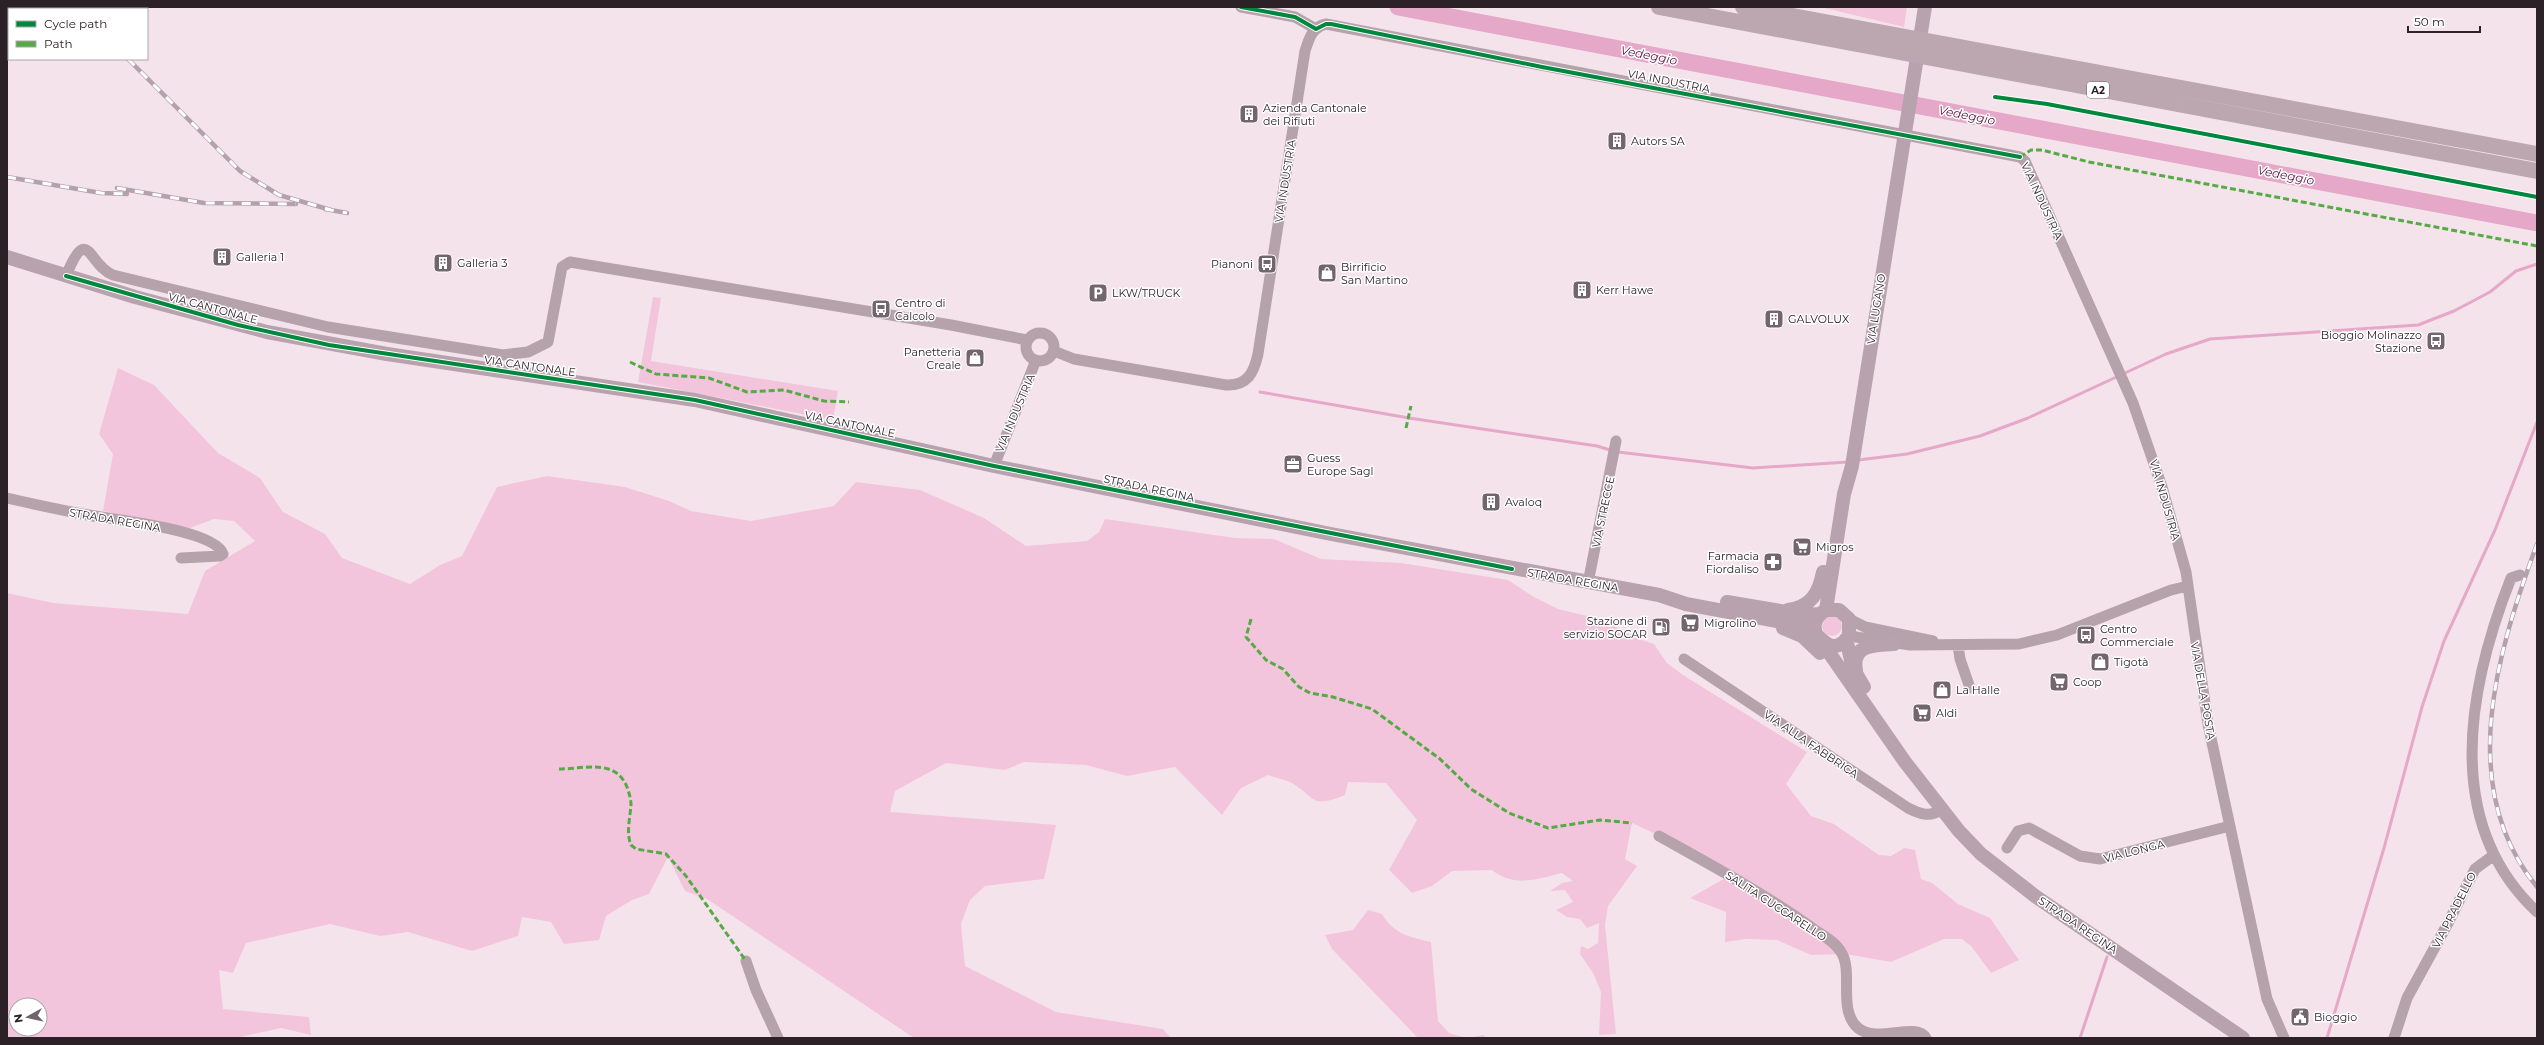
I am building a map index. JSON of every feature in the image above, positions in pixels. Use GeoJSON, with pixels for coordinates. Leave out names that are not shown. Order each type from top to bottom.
{"type":"FeatureCollection","features":[{"type":"Feature","properties":{"kind":"highway","name":"A2"},"geometry":{"type":"LineString","coordinates":[[1659,7],[2537,171]]}},
{"type":"Feature","properties":{"kind":"highway","name":"A2"},"geometry":{"type":"LineString","coordinates":[[1743,7],[2537,154]]}},
{"type":"Feature","properties":{"kind":"main road","name":"VIA LUGANO"},"geometry":{"type":"LineString","coordinates":[[1833,613],[1844,497],[1852,460],[1925,7]]}},
{"type":"Feature","properties":{"kind":"main road","name":"VIA CANTONALE"},"geometry":{"type":"LineString","coordinates":[[7,257],[66,276],[231,323],[298,338],[387,354],[695,400],[994,466]]}},
{"type":"Feature","properties":{"kind":"main road"},"geometry":{"type":"LineString","coordinates":[[1848,638],[1837,645],[1819,639],[1814,625],[1833,613],[1850,498],[1852,460]]}},
{"type":"Feature","properties":{"kind":"main road","name":"STRADA REGINA"},"geometry":{"type":"LineString","coordinates":[[994,466],[1316,531],[1588,583],[1659,595],[1686,604],[1804,626],[1813,631],[1905,762],[1968,841],[2002,871],[2243,1038]]}},
{"type":"Feature","properties":{"kind":"main road"},"geometry":{"type":"LineString","coordinates":[[1778,610],[1804,606],[1818,592],[1838,509],[1844,497]]}},
{"type":"Feature","properties":{"kind":"main road"},"geometry":{"type":"LineString","coordinates":[[1659,595],[1688,596],[1811,615],[1833,613]]}},
{"type":"Feature","properties":{"kind":"main road"},"geometry":{"type":"LineString","coordinates":[[1725,611],[1787,629],[1808,640],[1831,667],[1883,741],[1905,762]]}},
{"type":"Feature","properties":{"kind":"main road","name":"STRADA REGINA"},"geometry":{"type":"LineString","coordinates":[[1833,613],[1848,638],[1850,657],[1859,678],[1911,759],[1930,793]]}},
{"type":"Feature","properties":{"kind":"main road"},"geometry":{"type":"LineString","coordinates":[[1859,678],[1855,662],[1862,648],[1870,645],[1894,644]]}},
{"type":"Feature","properties":{"kind":"street"},"geometry":{"type":"LineString","coordinates":[[1241,7],[1295,17],[1316,28]]}},
{"type":"Feature","properties":{"kind":"street","name":"VIA INDUSTRIA"},"geometry":{"type":"LineString","coordinates":[[1054,351],[1074,359],[1226,385],[1240,384],[1249,378],[1255,368],[1258,354],[1305,51],[1316,28],[1320,25],[1332,24],[1542,67],[2020,157],[2025,161],[2121,375],[2160,480],[2188,586]]}},
{"type":"Feature","properties":{"kind":"street"},"geometry":{"type":"LineString","coordinates":[[66,276],[75,253],[81,250],[87,250],[92,253],[105,271],[113,275],[223,303],[328,327],[504,355],[528,352],[548,342],[562,267],[572,262],[951,325],[1027,340]]}},
{"type":"Feature","properties":{"kind":"street"},"geometry":{"type":"LineString","coordinates":[[1044,333],[1054,342],[1054,351],[1049,358],[1036,360],[1026,350],[1027,340],[1034,334],[1044,333]]}},
{"type":"Feature","properties":{"kind":"street","name":"VIA INDUSTRIA"},"geometry":{"type":"LineString","coordinates":[[994,466],[1036,360]]}},
{"type":"Feature","properties":{"kind":"street","name":"VIA STRECCE"},"geometry":{"type":"LineString","coordinates":[[1588,583],[1616,441]]}},
{"type":"Feature","properties":{"kind":"street","name":"STRADA REGINA"},"geometry":{"type":"LineString","coordinates":[[7,498],[84,515],[155,525],[213,543],[223,554],[220,556],[180,558]]}},
{"type":"Feature","properties":{"kind":"street"},"geometry":{"type":"LineString","coordinates":[[2520,575],[2511,578],[2494,626],[2481,676],[2473,725],[2472,760],[2474,784],[2484,831],[2494,855],[2521,895],[2537,912]]}},
{"type":"Feature","properties":{"kind":"street"},"geometry":{"type":"LineString","coordinates":[[1848,638],[1894,644],[2019,644],[2057,636],[2171,590],[2188,586]]}},
{"type":"Feature","properties":{"kind":"street","name":"VIA DELLA POSTA"},"geometry":{"type":"LineString","coordinates":[[2188,586],[2200,682],[2230,826],[2268,999],[2284,1038]]}},
{"type":"Feature","properties":{"kind":"street"},"geometry":{"type":"LineString","coordinates":[[1833,613],[1865,627],[1947,644]]}},
{"type":"Feature","properties":{"kind":"street"},"geometry":{"type":"LineString","coordinates":[[1958,645],[1960,659],[1970,688]]}},
{"type":"Feature","properties":{"kind":"street","name":"VIA ALLA FABBRICA"},"geometry":{"type":"LineString","coordinates":[[1684,659],[1908,808],[1925,815],[1936,814],[1942,809]]}},
{"type":"Feature","properties":{"kind":"street","name":"VIA LONGA"},"geometry":{"type":"LineString","coordinates":[[2007,848],[2018,831],[2029,828],[2080,856],[2100,859],[2230,826]]}},
{"type":"Feature","properties":{"kind":"street","name":"SALITA CUCCARELLO"},"geometry":{"type":"LineString","coordinates":[[1659,836],[1787,911],[1841,951],[1846,972],[1845,992],[1853,1021],[1858,1028],[1876,1034],[1893,1035],[1911,1030],[1926,1038]]}},
{"type":"Feature","properties":{"kind":"street","name":"VIA PRADELLO"},"geometry":{"type":"LineString","coordinates":[[2394,1038],[2407,998],[2475,869],[2494,855]]}},
{"type":"Feature","properties":{"kind":"street"},"geometry":{"type":"LineString","coordinates":[[746,961],[756,990],[778,1038]]}},
{"type":"Feature","properties":{"kind":"shaded area"},"geometry":{"type":"Polygon","coordinates":[[[1820,7],[1907,7],[1904,27],[1820,7]]]}},
{"type":"Feature","properties":{"kind":"shaded area"},"geometry":{"type":"Polygon","coordinates":[[[653,297],[661,298],[651,361],[838,391],[833,420],[638,382],[653,297]]]}},
{"type":"Feature","properties":{"kind":"shaded area"},"geometry":{"type":"Polygon","coordinates":[[[118,368],[154,385],[218,453],[260,478],[283,512],[325,534],[342,558],[410,584],[440,565],[462,556],[497,487],[547,476],[625,487],[669,501],[691,511],[751,521],[834,506],[856,482],[920,490],[984,518],[1026,546],[1087,541],[1099,532],[1105,519],[1235,538],[1274,539],[1321,559],[1401,563],[1508,580],[1534,597],[1558,609],[1604,620],[1636,638],[1654,644],[1667,663],[1683,675],[1807,752],[1786,784],[1811,816],[1834,824],[1879,855],[1891,856],[1904,848],[1915,850],[1921,879],[1932,883],[1958,904],[1990,918],[2019,960],[1991,973],[1971,946],[1962,939],[1944,939],[1891,962],[1846,954],[1811,955],[1777,940],[1746,939],[1725,942],[1726,912],[1690,898],[1729,876],[1673,842],[1632,823],[1625,859],[1637,866],[1608,906],[1605,925],[1616,1034],[1599,1035],[1601,992],[1593,973],[1580,954],[1581,946],[1588,949],[1598,943],[1599,923],[1587,928],[1580,919],[1567,917],[1556,910],[1573,902],[1565,890],[1550,891],[1562,883],[1573,881],[1562,873],[1535,879],[1517,880],[1500,876],[1492,870],[1452,871],[1432,886],[1412,893],[1389,870],[1417,820],[1386,783],[1348,782],[1345,795],[1325,801],[1319,801],[1290,782],[1268,775],[1241,788],[1222,815],[1175,767],[1127,776],[1086,765],[1024,762],[1005,770],[946,763],[895,791],[890,812],[1056,825],[1044,879],[985,886],[970,900],[961,924],[965,966],[1056,1012],[1163,1029],[1171,1038],[914,1038],[707,899],[685,891],[668,857],[649,894],[632,900],[606,916],[599,940],[564,944],[551,922],[522,917],[518,936],[472,951],[408,932],[380,936],[330,924],[246,943],[233,973],[219,970],[223,1009],[309,1017],[311,1035],[281,1028],[236,1038],[7,1038],[7,593],[53,603],[188,614],[205,571],[255,541],[234,521],[214,519],[190,528],[103,511],[113,454],[99,434],[118,368]]]}},
{"type":"Feature","properties":{"kind":"shaded area"},"geometry":{"type":"Polygon","coordinates":[[[1832,616],[1839,619],[1842,626],[1839,633],[1832,636],[1825,633],[1822,626],[1825,619],[1832,616]]]}},
{"type":"Feature","properties":{"kind":"shaded area"},"geometry":{"type":"Polygon","coordinates":[[[1368,910],[1382,914],[1392,926],[1403,934],[1431,942],[1438,1021],[1449,1033],[1466,1038],[1418,1038],[1332,949],[1325,935],[1353,930],[1368,910]]]}},
{"type":"Feature","properties":{"kind":"shaded area"},"geometry":{"type":"Polygon","coordinates":[[[1484,1035],[1485,1038],[1466,1038],[1484,1035]]]}},
{"type":"Feature","properties":{"kind":"waterway","name":"Vedeggio"},"geometry":{"type":"LineString","coordinates":[[1398,7],[2537,223]]}},
{"type":"Feature","properties":{"kind":"waterway"},"geometry":{"type":"LineString","coordinates":[[1858,460],[1907,454],[1980,436],[2028,418],[2166,354],[2210,339],[2418,325],[2454,311],[2490,292],[2516,271],[2537,264]]}},
{"type":"Feature","properties":{"kind":"waterway"},"geometry":{"type":"LineString","coordinates":[[1260,392],[1409,418],[1597,446],[1610,450]]}},
{"type":"Feature","properties":{"kind":"waterway"},"geometry":{"type":"LineString","coordinates":[[2327,1038],[2384,848],[2422,707],[2444,641],[2495,530],[2537,422]]}},
{"type":"Feature","properties":{"kind":"waterway"},"geometry":{"type":"LineString","coordinates":[[1618,452],[1753,468],[1848,462]]}},
{"type":"Feature","properties":{"kind":"waterway"},"geometry":{"type":"LineString","coordinates":[[2080,1038],[2107,957]]}},
{"type":"Feature","properties":{"kind":"railway"},"geometry":{"type":"LineString","coordinates":[[129,60],[240,171],[279,195],[331,210]]}},
{"type":"Feature","properties":{"kind":"railway"},"geometry":{"type":"LineString","coordinates":[[7,177],[101,193],[127,194]]}},
{"type":"Feature","properties":{"kind":"railway"},"geometry":{"type":"LineString","coordinates":[[117,188],[204,203],[296,204]]}},
{"type":"Feature","properties":{"kind":"railway"},"geometry":{"type":"LineString","coordinates":[[325,209],[347,213]]}},
{"type":"Feature","properties":{"kind":"railway"},"geometry":{"type":"LineString","coordinates":[[2537,544],[2522,586],[2498,674],[2491,719],[2490,763],[2497,807],[2512,848],[2537,887]]}},
{"type":"Feature","properties":{"kind":"marked path"},"geometry":{"type":"LineString","coordinates":[[2020,157],[2031,150],[2042,150],[2089,162],[2537,246]]}},
{"type":"Feature","properties":{"kind":"marked path"},"geometry":{"type":"LineString","coordinates":[[630,362],[656,374],[709,378],[747,392],[784,390],[824,401],[849,402]]}},
{"type":"Feature","properties":{"kind":"marked path"},"geometry":{"type":"LineString","coordinates":[[1406,428],[1411,406]]}},
{"type":"Feature","properties":{"kind":"marked path"},"geometry":{"type":"LineString","coordinates":[[1251,619],[1246,637],[1266,660],[1283,669],[1299,687],[1310,693],[1333,697],[1372,709],[1440,759],[1471,789],[1509,813],[1548,828],[1600,820],[1632,823]]}},
{"type":"Feature","properties":{"kind":"marked path"},"geometry":{"type":"LineString","coordinates":[[559,769],[598,767],[615,772],[622,778],[627,787],[631,800],[629,830],[631,845],[636,849],[666,854],[686,876],[746,961]]}},
{"type":"Feature","properties":{"kind":"cycle path"},"geometry":{"type":"LineString","coordinates":[[1241,7],[1295,17],[1316,29],[1326,24],[1331,24],[1542,67],[2020,157]]}},
{"type":"Feature","properties":{"kind":"cycle path"},"geometry":{"type":"LineString","coordinates":[[1995,97],[2047,104],[2537,197]]}},
{"type":"Feature","properties":{"kind":"cycle path"},"geometry":{"type":"LineString","coordinates":[[66,276],[238,325],[329,345],[695,400],[994,466],[1512,569]]}},
{"type":"Feature","properties":{"kind":"place","name":"Azienda Cantonale dei Rifiuti"},"geometry":{"type":"Point","coordinates":[1249,114]}},
{"type":"Feature","properties":{"kind":"place","name":"Autors SA"},"geometry":{"type":"Point","coordinates":[1617,141]}},
{"type":"Feature","properties":{"kind":"place","name":"Galleria 1"},"geometry":{"type":"Point","coordinates":[222,257]}},
{"type":"Feature","properties":{"kind":"place","name":"Galleria 3"},"geometry":{"type":"Point","coordinates":[443,263]}},
{"type":"Feature","properties":{"kind":"place","name":"Pianoni"},"geometry":{"type":"Point","coordinates":[1267,264]}},
{"type":"Feature","properties":{"kind":"place","name":"Birrificio San Martino"},"geometry":{"type":"Point","coordinates":[1327,273]}},
{"type":"Feature","properties":{"kind":"place","name":"Kerr Hawe"},"geometry":{"type":"Point","coordinates":[1582,290]}},
{"type":"Feature","properties":{"kind":"place","name":"LKW/TRUCK"},"geometry":{"type":"Point","coordinates":[1098,293]}},
{"type":"Feature","properties":{"kind":"place","name":"Centro di Calcolo"},"geometry":{"type":"Point","coordinates":[881,309]}},
{"type":"Feature","properties":{"kind":"place","name":"GALVOLUX"},"geometry":{"type":"Point","coordinates":[1774,319]}},
{"type":"Feature","properties":{"kind":"place","name":"Bioggio Molinazzo Stazione"},"geometry":{"type":"Point","coordinates":[2436,341]}},
{"type":"Feature","properties":{"kind":"place","name":"Panetteria Creale"},"geometry":{"type":"Point","coordinates":[975,358]}},
{"type":"Feature","properties":{"kind":"place","name":"Guess Europe Sagl"},"geometry":{"type":"Point","coordinates":[1293,464]}},
{"type":"Feature","properties":{"kind":"place","name":"Avaloq"},"geometry":{"type":"Point","coordinates":[1491,502]}},
{"type":"Feature","properties":{"kind":"place","name":"Migros"},"geometry":{"type":"Point","coordinates":[1802,547]}},
{"type":"Feature","properties":{"kind":"place","name":"Farmacia Fiordaliso"},"geometry":{"type":"Point","coordinates":[1773,562]}},
{"type":"Feature","properties":{"kind":"place","name":"Migrolino"},"geometry":{"type":"Point","coordinates":[1690,623]}},
{"type":"Feature","properties":{"kind":"place","name":"Stazione di servizio SOCAR"},"geometry":{"type":"Point","coordinates":[1661,627]}},
{"type":"Feature","properties":{"kind":"place","name":"Centro Commerciale"},"geometry":{"type":"Point","coordinates":[2086,635]}},
{"type":"Feature","properties":{"kind":"place","name":"Tigotà"},"geometry":{"type":"Point","coordinates":[2100,662]}},
{"type":"Feature","properties":{"kind":"place","name":"Coop"},"geometry":{"type":"Point","coordinates":[2059,682]}},
{"type":"Feature","properties":{"kind":"place","name":"La Halle"},"geometry":{"type":"Point","coordinates":[1942,690]}},
{"type":"Feature","properties":{"kind":"place","name":"Aldi"},"geometry":{"type":"Point","coordinates":[1922,713]}},
{"type":"Feature","properties":{"kind":"place","name":"Bioggio"},"geometry":{"type":"Point","coordinates":[2300,1017]}}]}
